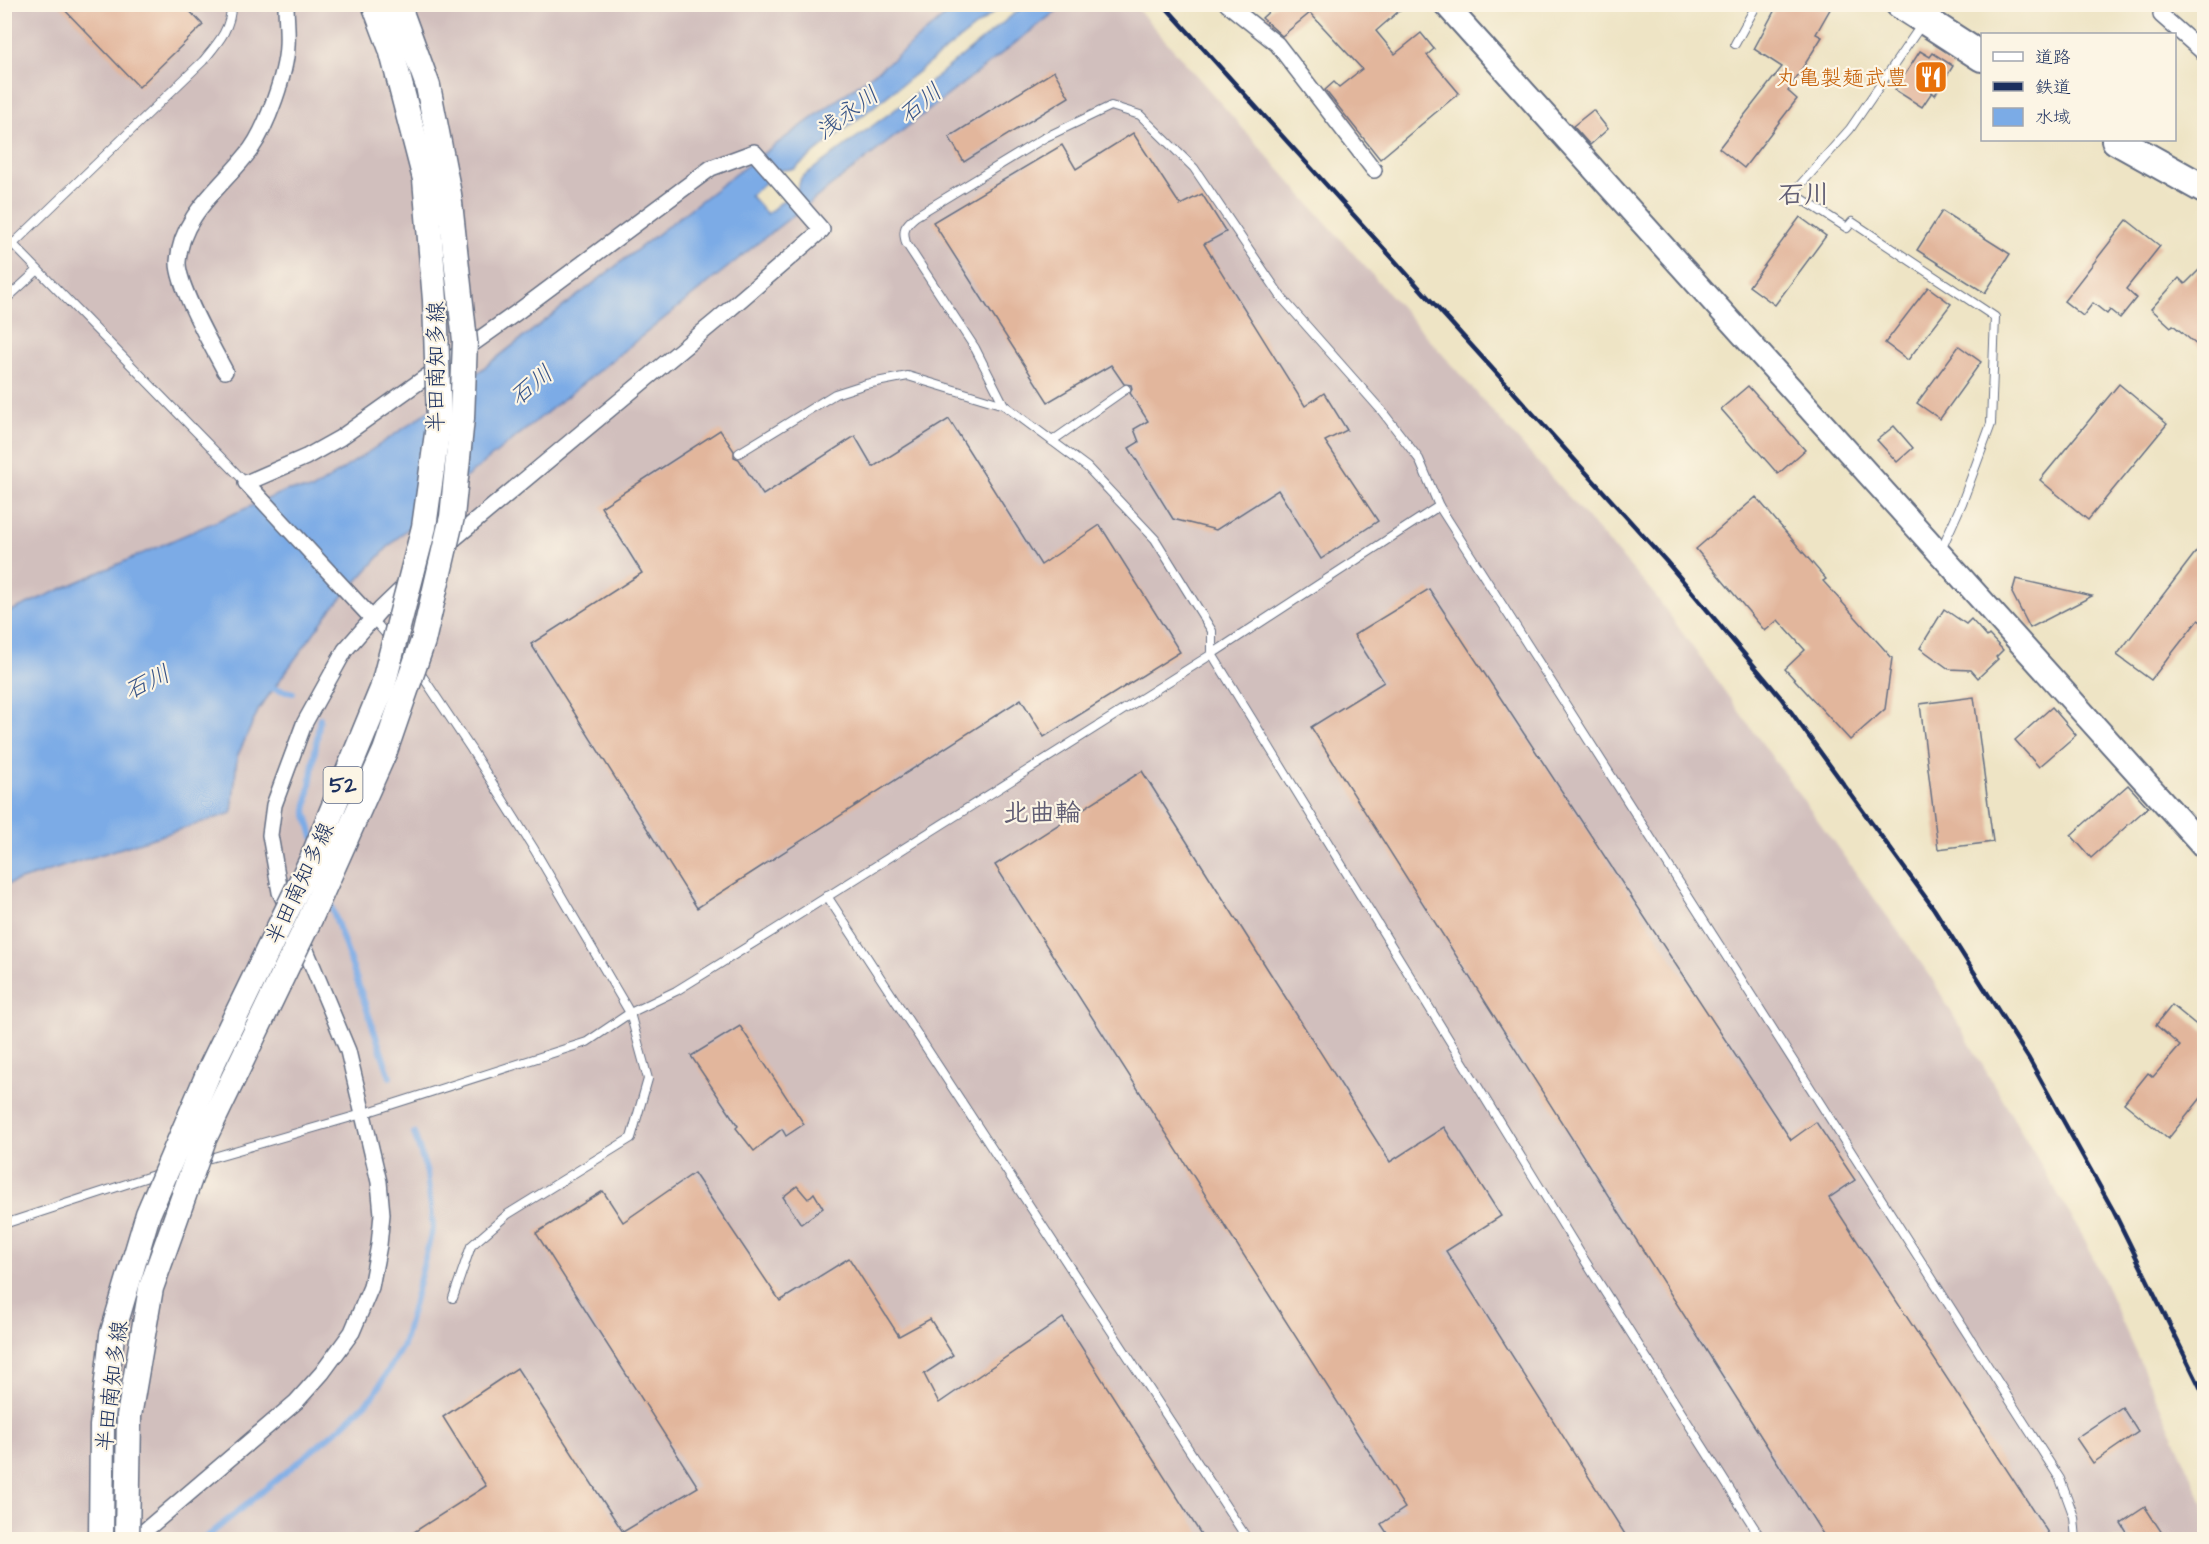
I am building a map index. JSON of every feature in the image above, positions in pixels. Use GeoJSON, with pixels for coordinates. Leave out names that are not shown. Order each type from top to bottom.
{"type":"FeatureCollection","features":[{"type":"Feature","properties":{"kind":"highway"},"geometry":{"type":"LineString","coordinates":[[1900,4],[1981,56]]}},
{"type":"Feature","properties":{"kind":"highway"},"geometry":{"type":"LineString","coordinates":[[2118,141],[2205,189]]}},
{"type":"Feature","properties":{"kind":"main road","name":"半田南知多線"},"geometry":{"type":"LineString","coordinates":[[101,1539],[102,1426],[112,1335],[148,1214],[211,1068],[312,860],[382,689],[424,527],[439,419],[435,300],[425,179],[391,49],[374,4]]}},
{"type":"Feature","properties":{"kind":"main road","name":"半田南知多線"},"geometry":{"type":"LineString","coordinates":[[127,1539],[129,1416],[151,1288],[204,1139],[310,919],[385,751],[423,641],[452,517],[462,418],[465,341],[449,194],[428,86],[398,4]]}},
{"type":"Feature","properties":{"kind":"street"},"geometry":{"type":"LineString","coordinates":[[225,371],[184,287],[178,264],[182,236],[210,193],[251,148],[278,93],[287,47],[286,4]]}},
{"type":"Feature","properties":{"kind":"street"},"geometry":{"type":"LineString","coordinates":[[1227,4],[1277,44],[1374,171]]}},
{"type":"Feature","properties":{"kind":"street"},"geometry":{"type":"LineString","coordinates":[[1446,4],[2205,847]]}},
{"type":"Feature","properties":{"kind":"street"},"geometry":{"type":"LineString","coordinates":[[2161,15],[2205,53]]}},
{"type":"Feature","properties":{"kind":"street"},"geometry":{"type":"LineString","coordinates":[[134,1539],[296,1402],[322,1373],[352,1332],[371,1287],[379,1251],[382,1214],[380,1182],[348,1052],[280,892],[270,835],[274,805],[304,724],[345,650],[370,616],[456,537],[822,230],[754,152],[711,168],[525,306],[340,438],[248,485],[370,616]]}},
{"type":"Feature","properties":{"kind":"lane"},"geometry":{"type":"LineString","coordinates":[[13,244],[203,61],[223,36],[231,14],[231,4]]}},
{"type":"Feature","properties":{"kind":"lane"},"geometry":{"type":"LineString","coordinates":[[1735,44],[1757,4]]}},
{"type":"Feature","properties":{"kind":"lane"},"geometry":{"type":"LineString","coordinates":[[1924,20],[1850,129],[1793,193],[1847,228],[1852,222],[1995,317],[1991,424],[1962,503],[1940,553]]}},
{"type":"Feature","properties":{"kind":"lane"},"geometry":{"type":"LineString","coordinates":[[1004,405],[975,348],[906,243],[903,232],[905,225],[1044,138],[1111,106],[1140,115],[1194,168],[1282,298],[1381,410],[1419,459],[1439,506],[2060,1479],[2074,1518],[2076,1539]]}},
{"type":"Feature","properties":{"kind":"lane"},"geometry":{"type":"LineString","coordinates":[[4,235],[248,485]]}},
{"type":"Feature","properties":{"kind":"lane"},"geometry":{"type":"LineString","coordinates":[[4,301],[38,270]]}},
{"type":"Feature","properties":{"kind":"lane"},"geometry":{"type":"LineString","coordinates":[[739,453],[835,394],[866,384],[908,376],[1004,405],[1087,467],[1155,539],[1212,631],[1212,654],[1582,1257],[1762,1539]]}},
{"type":"Feature","properties":{"kind":"lane"},"geometry":{"type":"LineString","coordinates":[[1052,441],[1126,389]]}},
{"type":"Feature","properties":{"kind":"lane"},"geometry":{"type":"LineString","coordinates":[[184,1166],[362,1114],[586,1042],[630,1013],[676,991],[1212,654],[1439,506]]}},
{"type":"Feature","properties":{"kind":"lane"},"geometry":{"type":"LineString","coordinates":[[370,616],[423,677],[534,849],[630,1013],[648,1079],[631,1138],[508,1214],[471,1246],[453,1298]]}},
{"type":"Feature","properties":{"kind":"lane"},"geometry":{"type":"LineString","coordinates":[[827,896],[1248,1539]]}},
{"type":"Feature","properties":{"kind":"lane"},"geometry":{"type":"LineString","coordinates":[[4,1224],[172,1169]]}},
{"type":"Feature","properties":{"kind":"shaded area"},"geometry":{"type":"Polygon","coordinates":[[[5,5],[958,5],[892,60],[734,175],[416,420],[312,490],[288,490],[5,614],[5,5]]]}},
{"type":"Feature","properties":{"kind":"shaded area"},"geometry":{"type":"Polygon","coordinates":[[[1064,5],[1134,5],[1655,595],[1929,974],[2085,1240],[2204,1504],[2204,1539],[5,1539],[4,885],[232,813],[237,757],[259,709],[329,612],[387,548],[438,499],[763,239],[1064,5]]]}},
{"type":"Feature","properties":{"kind":"water","name":"浅永川"},"geometry":{"type":"Polygon","coordinates":[[[958,5],[1003,5],[794,169],[781,170],[750,195],[767,214],[798,188],[801,178],[904,103],[1025,5],[1064,5],[763,239],[439,499],[387,548],[329,612],[259,709],[237,757],[232,813],[5,885],[4,614],[288,490],[312,490],[416,420],[734,175],[892,60],[958,5]]]}},
{"type":"Feature","properties":{"kind":"building"},"geometry":{"type":"Polygon","coordinates":[[[59,4],[183,4],[203,25],[139,87],[59,4]]]}},
{"type":"Feature","properties":{"kind":"building"},"geometry":{"type":"Polygon","coordinates":[[[1277,4],[1407,4],[1376,31],[1395,54],[1421,33],[1434,49],[1427,55],[1459,93],[1380,159],[1325,90],[1334,82],[1339,87],[1362,69],[1310,13],[1282,36],[1262,18],[1277,4]]]}},
{"type":"Feature","properties":{"kind":"building"},"geometry":{"type":"Polygon","coordinates":[[[1778,4],[1833,4],[1816,34],[1822,37],[1788,91],[1797,99],[1744,168],[1719,148],[1782,67],[1754,49],[1778,4]]]}},
{"type":"Feature","properties":{"kind":"building"},"geometry":{"type":"Polygon","coordinates":[[[1920,51],[1930,57],[1933,53],[1953,66],[1935,95],[1932,92],[1922,107],[1895,90],[1920,51]]]}},
{"type":"Feature","properties":{"kind":"building"},"geometry":{"type":"Polygon","coordinates":[[[1054,71],[1069,97],[964,162],[949,137],[1054,71]]]}},
{"type":"Feature","properties":{"kind":"building"},"geometry":{"type":"Polygon","coordinates":[[[1593,110],[1608,129],[1590,145],[1573,126],[1593,110]]]}},
{"type":"Feature","properties":{"kind":"building"},"geometry":{"type":"Polygon","coordinates":[[[1133,133],[1180,205],[1202,194],[1226,232],[1204,244],[1305,406],[1324,393],[1347,430],[1325,441],[1378,521],[1321,559],[1278,490],[1216,530],[1173,519],[1129,448],[1139,442],[1134,429],[1148,421],[1130,393],[1131,385],[1124,384],[1111,365],[1048,402],[933,222],[1062,145],[1076,169],[1133,133]]]}},
{"type":"Feature","properties":{"kind":"building"},"geometry":{"type":"Polygon","coordinates":[[[1942,211],[2010,254],[1985,293],[1917,250],[1942,211]]]}},
{"type":"Feature","properties":{"kind":"building"},"geometry":{"type":"Polygon","coordinates":[[[1800,217],[1826,236],[1775,305],[1749,286],[1800,217]]]}},
{"type":"Feature","properties":{"kind":"building"},"geometry":{"type":"Polygon","coordinates":[[[2127,220],[2160,246],[2126,289],[2136,298],[2120,318],[2110,310],[2107,314],[2093,303],[2083,316],[2064,301],[2127,220]]]}},
{"type":"Feature","properties":{"kind":"building"},"geometry":{"type":"Polygon","coordinates":[[[2205,264],[2205,352],[2151,309],[2179,278],[2185,284],[2205,264]]]}},
{"type":"Feature","properties":{"kind":"building"},"geometry":{"type":"Polygon","coordinates":[[[1928,287],[1951,304],[1908,360],[1885,343],[1928,287]]]}},
{"type":"Feature","properties":{"kind":"building"},"geometry":{"type":"Polygon","coordinates":[[[1959,346],[1981,362],[1940,419],[1917,403],[1959,346]]]}},
{"type":"Feature","properties":{"kind":"building"},"geometry":{"type":"Polygon","coordinates":[[[2119,384],[2167,424],[2088,520],[2040,480],[2119,384]]]}},
{"type":"Feature","properties":{"kind":"building"},"geometry":{"type":"Polygon","coordinates":[[[1748,386],[1805,450],[1778,474],[1721,409],[1748,386]]]}},
{"type":"Feature","properties":{"kind":"building"},"geometry":{"type":"Polygon","coordinates":[[[949,419],[1041,565],[1100,525],[1180,652],[1044,737],[1021,699],[697,908],[531,644],[642,573],[601,507],[720,430],[734,451],[734,457],[739,459],[763,495],[855,436],[873,467],[949,419]]]}},
{"type":"Feature","properties":{"kind":"building"},"geometry":{"type":"Polygon","coordinates":[[[1894,426],[1913,448],[1897,462],[1877,440],[1894,426]]]}},
{"type":"Feature","properties":{"kind":"building"},"geometry":{"type":"Polygon","coordinates":[[[1756,497],[1826,579],[1823,581],[1892,658],[1885,709],[1850,740],[1785,669],[1805,650],[1778,620],[1765,631],[1696,549],[1756,497]]]}},
{"type":"Feature","properties":{"kind":"building"},"geometry":{"type":"Polygon","coordinates":[[[2205,540],[2205,624],[2198,620],[2151,680],[2117,655],[2205,540]]]}},
{"type":"Feature","properties":{"kind":"building"},"geometry":{"type":"Polygon","coordinates":[[[2016,579],[2092,596],[2030,628],[2012,593],[2016,579]]]}},
{"type":"Feature","properties":{"kind":"building"},"geometry":{"type":"Polygon","coordinates":[[[1429,589],[1791,1140],[1816,1122],[1855,1180],[1829,1198],[2052,1539],[1826,1539],[1311,727],[1384,682],[1354,635],[1429,589]]]}},
{"type":"Feature","properties":{"kind":"building"},"geometry":{"type":"Polygon","coordinates":[[[1944,609],[1966,624],[1971,619],[2003,650],[1996,657],[1998,659],[1978,678],[1971,670],[1949,669],[1920,648],[1944,609]]]}},
{"type":"Feature","properties":{"kind":"building"},"geometry":{"type":"Polygon","coordinates":[[[1974,697],[1993,842],[1938,849],[1920,704],[1974,697]]]}},
{"type":"Feature","properties":{"kind":"building"},"geometry":{"type":"Polygon","coordinates":[[[2052,707],[2076,735],[2039,767],[2015,740],[2052,707]]]}},
{"type":"Feature","properties":{"kind":"building"},"geometry":{"type":"Polygon","coordinates":[[[1142,771],[1390,1162],[1444,1127],[1501,1216],[1446,1251],[1628,1539],[1391,1539],[1381,1524],[1405,1508],[995,865],[1142,771]]]}},
{"type":"Feature","properties":{"kind":"building"},"geometry":{"type":"Polygon","coordinates":[[[2128,785],[2148,807],[2091,858],[2071,835],[2128,785]]]}},
{"type":"Feature","properties":{"kind":"building"},"geometry":{"type":"Polygon","coordinates":[[[2172,1005],[2205,1032],[2205,1093],[2168,1139],[2124,1103],[2148,1073],[2153,1077],[2180,1046],[2156,1025],[2172,1005]]]}},
{"type":"Feature","properties":{"kind":"building"},"geometry":{"type":"Polygon","coordinates":[[[740,1026],[804,1124],[786,1136],[782,1129],[754,1151],[736,1128],[738,1126],[691,1056],[740,1026]]]}},
{"type":"Feature","properties":{"kind":"building"},"geometry":{"type":"Polygon","coordinates":[[[694,1173],[780,1301],[849,1258],[899,1336],[930,1319],[953,1355],[924,1374],[939,1403],[1063,1318],[1204,1539],[403,1539],[486,1486],[443,1417],[517,1368],[623,1532],[698,1487],[536,1233],[603,1191],[623,1222],[694,1173]]]}},
{"type":"Feature","properties":{"kind":"building"},"geometry":{"type":"Polygon","coordinates":[[[797,1186],[808,1199],[814,1193],[823,1208],[801,1224],[783,1197],[797,1186]]]}},
{"type":"Feature","properties":{"kind":"building"},"geometry":{"type":"Polygon","coordinates":[[[2122,1407],[2138,1432],[2093,1463],[2076,1438],[2122,1407]]]}},
{"type":"Feature","properties":{"kind":"building"},"geometry":{"type":"Polygon","coordinates":[[[2145,1507],[2166,1539],[2131,1539],[2121,1523],[2145,1507]]]}},
{"type":"Feature","properties":{"kind":"waterway"},"geometry":{"type":"LineString","coordinates":[[267,687],[293,693]]}},
{"type":"Feature","properties":{"kind":"waterway"},"geometry":{"type":"LineString","coordinates":[[313,837],[306,811],[320,718]]}},
{"type":"Feature","properties":{"kind":"waterway"},"geometry":{"type":"LineString","coordinates":[[328,896],[390,1077]]}},
{"type":"Feature","properties":{"kind":"waterway"},"geometry":{"type":"LineString","coordinates":[[203,1540],[342,1426],[374,1395],[403,1345],[433,1227],[427,1173],[414,1133]]}},
{"type":"Feature","properties":{"kind":"railway"},"geometry":{"type":"LineString","coordinates":[[1163,4],[1666,561],[1781,698],[1934,909],[2029,1059],[2114,1212],[2204,1395]]}},
{"type":"Feature","properties":{"kind":"place","name":"丸亀製麺武豊"},"geometry":{"type":"Point","coordinates":[1931,77]}},
{"type":"Feature","properties":{"kind":"district","name":"石川"},"geometry":{"type":"Point","coordinates":[1804,194]}},
{"type":"Feature","properties":{"kind":"district","name":"北曲輪"},"geometry":{"type":"Point","coordinates":[1042,812]}}]}
